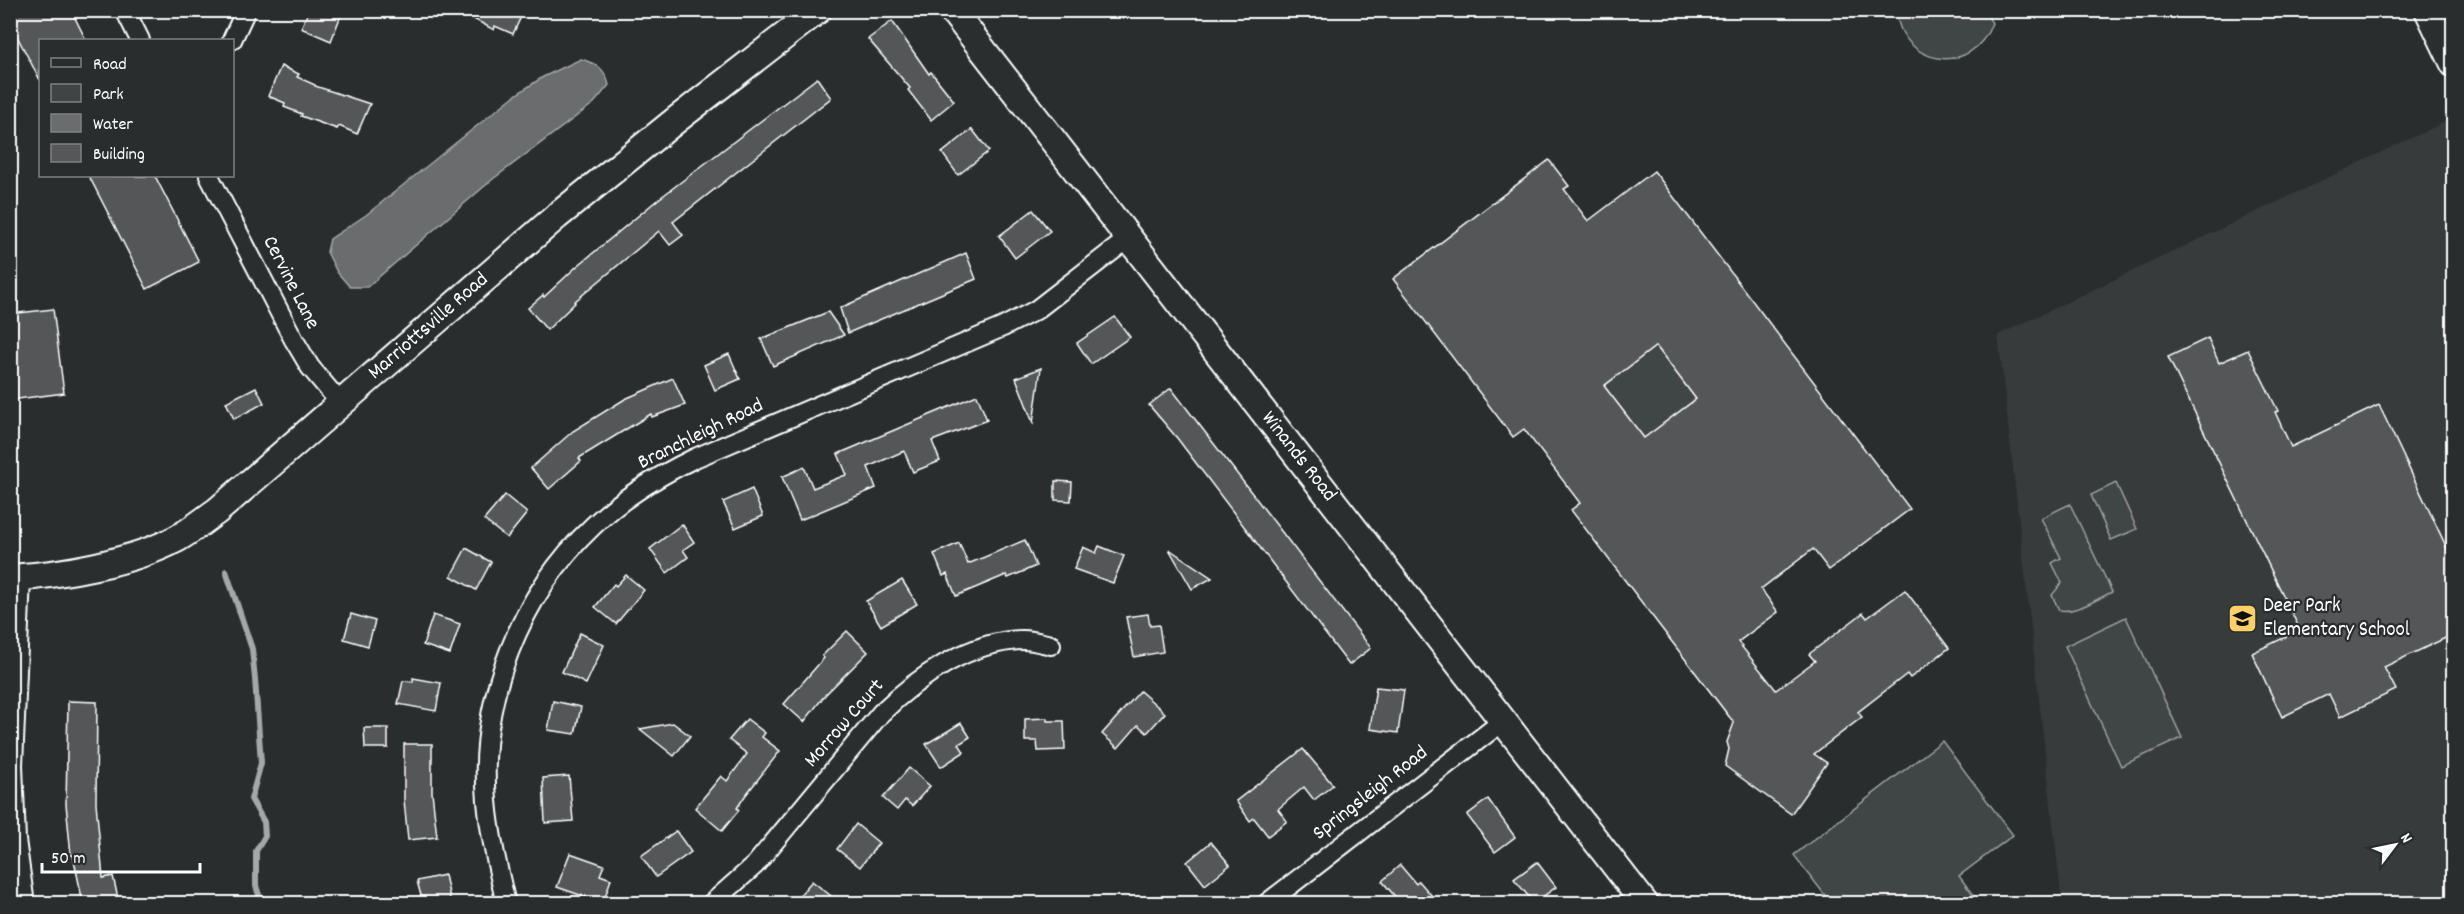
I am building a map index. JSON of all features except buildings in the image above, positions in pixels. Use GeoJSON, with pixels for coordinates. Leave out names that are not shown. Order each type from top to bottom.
{"type":"FeatureCollection","features":[{"type":"Feature","properties":{"kind":"street"},"geometry":{"type":"LineString","coordinates":[[125,10],[140,39]]}},
{"type":"Feature","properties":{"kind":"street"},"geometry":{"type":"LineString","coordinates":[[232,39],[246,10]]}},
{"type":"Feature","properties":{"kind":"street","name":"Marriottsville Road"},"geometry":{"type":"LineString","coordinates":[[16,578],[99,565],[142,553],[178,537],[217,511],[557,216],[818,10]]}},
{"type":"Feature","properties":{"kind":"street","name":"Winands Road"},"geometry":{"type":"LineString","coordinates":[[952,10],[1646,903]]}},
{"type":"Feature","properties":{"kind":"street"},"geometry":{"type":"LineString","coordinates":[[2428,10],[2454,64]]}},
{"type":"Feature","properties":{"kind":"street","name":"Cervine Lane"},"geometry":{"type":"LineString","coordinates":[[210,177],[294,340],[310,367],[341,404]]}},
{"type":"Feature","properties":{"kind":"street","name":"Branchleigh Road"},"geometry":{"type":"LineString","coordinates":[[506,903],[494,849],[487,799],[487,752],[493,705],[503,665],[522,622],[543,586],[566,555],[625,498],[658,476],[695,458],[1003,327],[1036,310],[1129,238]]}},
{"type":"Feature","properties":{"kind":"street"},"geometry":{"type":"LineString","coordinates":[[16,578],[13,765],[16,840],[25,903]]}},
{"type":"Feature","properties":{"kind":"street","name":"Morrow Court"},"geometry":{"type":"LineString","coordinates":[[711,903],[755,865],[881,713],[903,692],[934,670],[974,650],[998,642],[1025,640],[1051,645]]}},
{"type":"Feature","properties":{"kind":"street","name":"Springsleigh Road"},"geometry":{"type":"LineString","coordinates":[[1266,903],[1503,720]]}},
{"type":"Feature","properties":{"kind":"shaded area","name":"Deer Park Elementary School"},"geometry":{"type":"Polygon","coordinates":[[[2449,120],[2454,130],[2453,903],[2062,903],[1998,335],[2449,120]]]}},
{"type":"Feature","properties":{"kind":"green space"},"geometry":{"type":"Polygon","coordinates":[[[1896,11],[1985,11],[1992,23],[1983,40],[1970,52],[1955,58],[1939,58],[1924,54],[1911,44],[1901,30],[1896,11]]]}},
{"type":"Feature","properties":{"kind":"green space"},"geometry":{"type":"Polygon","coordinates":[[[1656,346],[1696,399],[1644,438],[1604,386],[1656,346]]]}},
{"type":"Feature","properties":{"kind":"green space"},"geometry":{"type":"Polygon","coordinates":[[[2116,483],[2137,529],[2111,540],[2091,495],[2116,483]]]}},
{"type":"Feature","properties":{"kind":"green space"},"geometry":{"type":"Polygon","coordinates":[[[2070,504],[2112,592],[2079,608],[2059,610],[2052,595],[2062,583],[2052,563],[2061,558],[2041,518],[2070,504]]]}},
{"type":"Feature","properties":{"kind":"green space"},"geometry":{"type":"Polygon","coordinates":[[[2126,617],[2182,738],[2121,766],[2065,646],[2126,617]]]}},
{"type":"Feature","properties":{"kind":"green space"},"geometry":{"type":"Polygon","coordinates":[[[1942,741],[2013,835],[1959,876],[1979,903],[1831,903],[1794,855],[1942,741]]]}},
{"type":"Feature","properties":{"kind":"water"},"geometry":{"type":"Polygon","coordinates":[[[581,59],[600,68],[609,85],[594,103],[493,179],[367,287],[350,287],[337,272],[327,252],[330,239],[366,215],[514,96],[543,77],[581,59]]]}},
{"type":"Feature","properties":{"kind":"waterway"},"geometry":{"type":"LineString","coordinates":[[226,571],[252,649],[261,763],[251,799],[264,822],[265,836],[256,851],[256,886],[262,904]]}},
{"type":"Feature","properties":{"kind":"place","name":"Deer Park Elementary School"},"geometry":{"type":"Point","coordinates":[2242,619]}}]}
